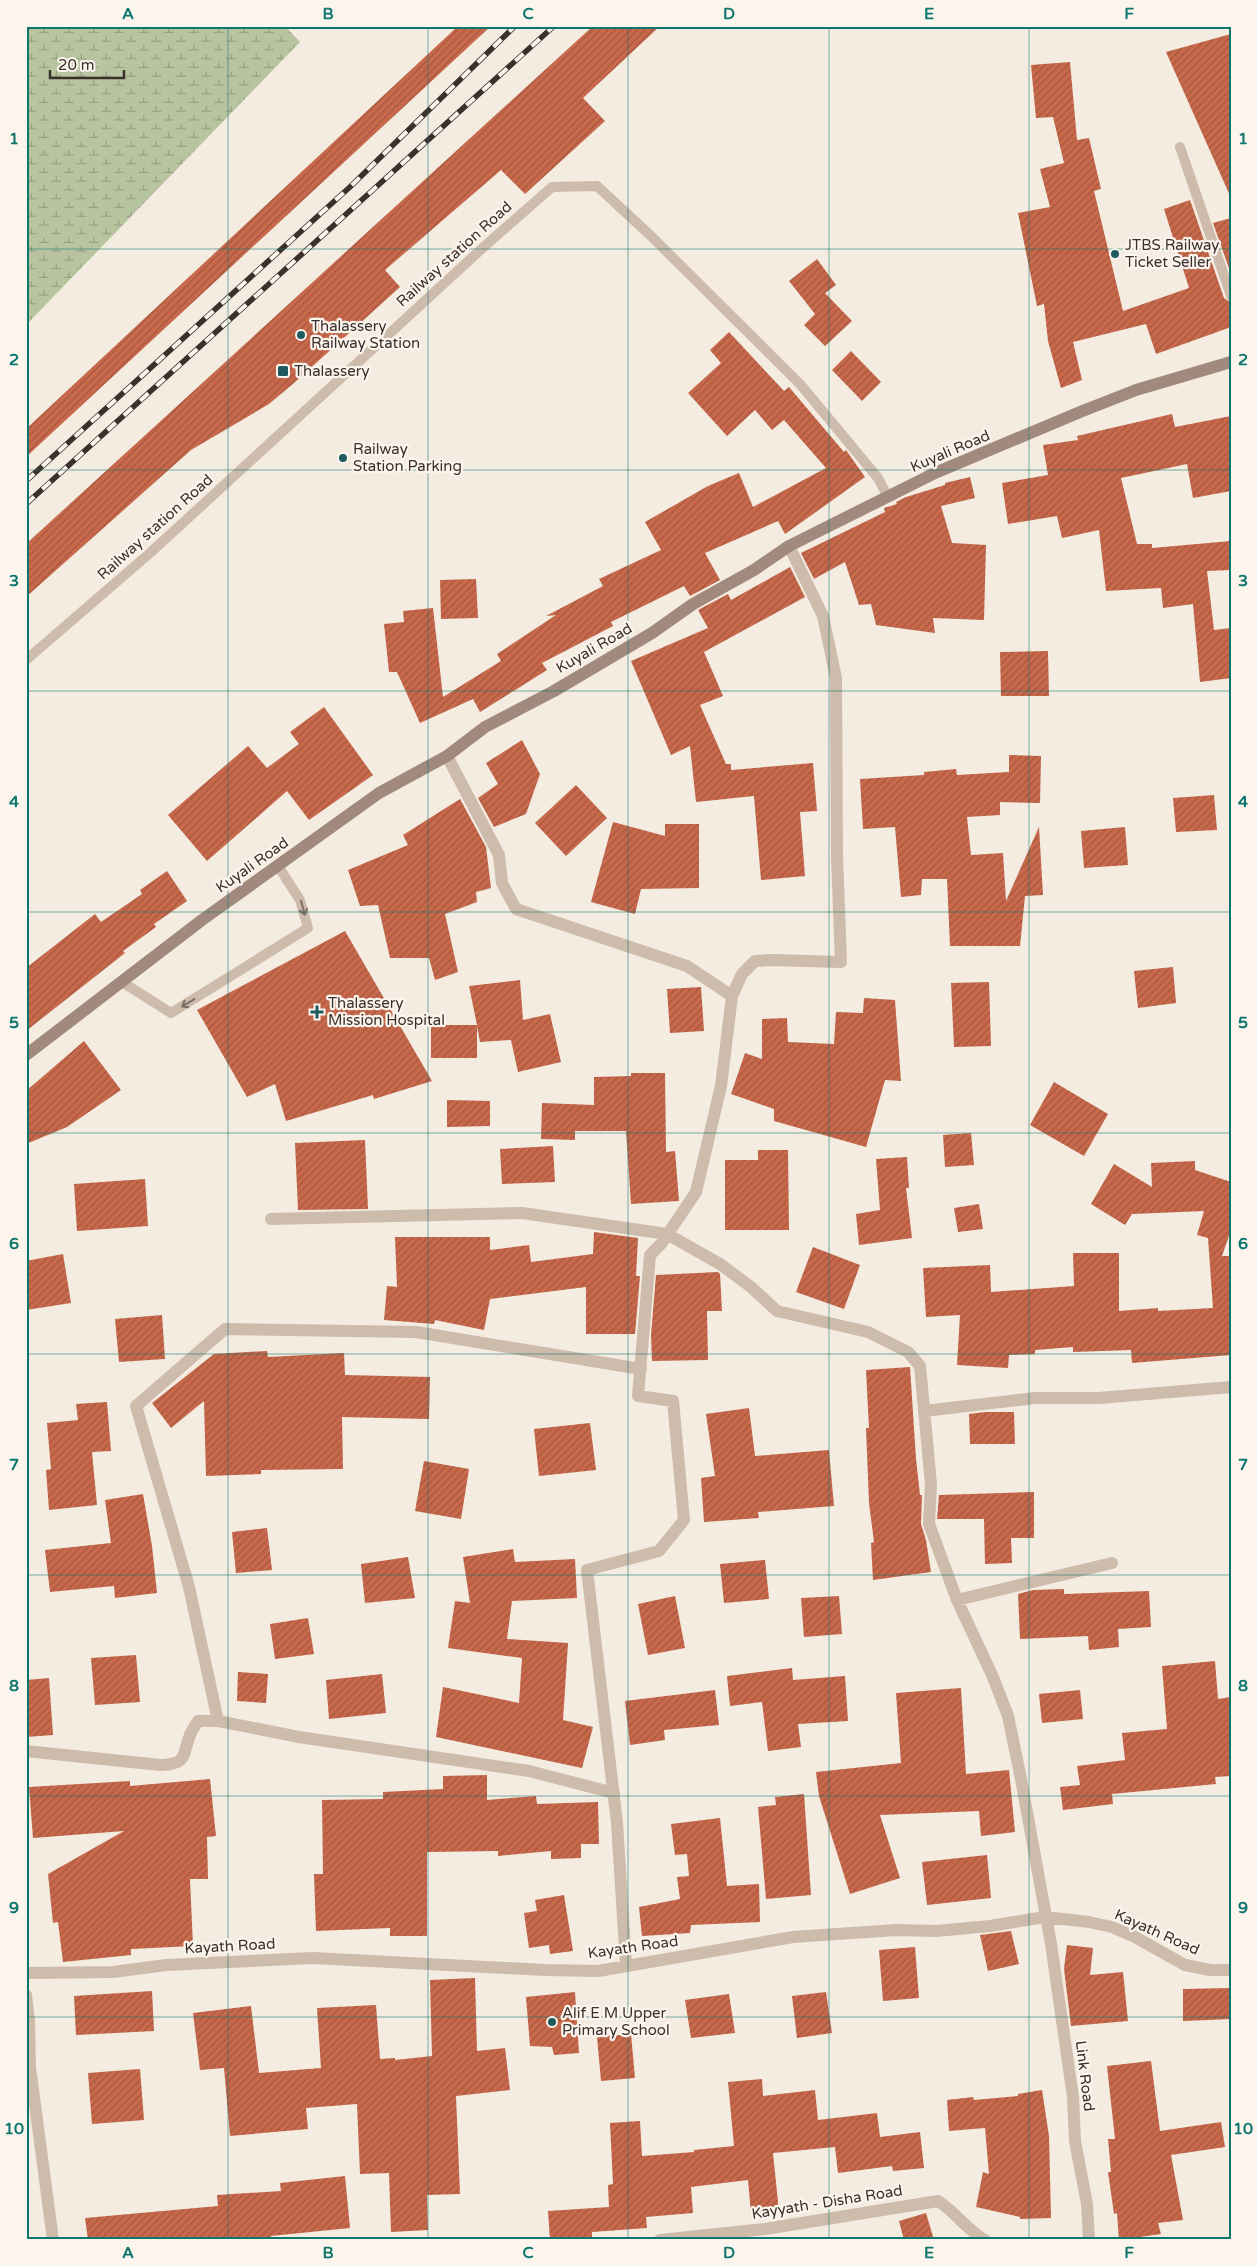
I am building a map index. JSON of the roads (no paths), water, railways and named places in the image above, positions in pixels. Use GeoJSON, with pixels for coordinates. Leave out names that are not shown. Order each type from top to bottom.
{"type":"FeatureCollection","features":[{"type":"Feature","properties":{"kind":"main road","name":"Kuyali Road"},"geometry":{"type":"LineString","coordinates":[[26,1055],[202,920],[379,793],[447,756],[485,727],[554,691],[652,633],[693,604],[754,570],[789,546],[935,473],[1136,390],[1231,362]]}},
{"type":"Feature","properties":{"kind":"street"},"geometry":{"type":"LineString","coordinates":[[626,1965],[614,1793],[587,1570],[658,1551],[684,1520],[674,1401],[638,1396],[650,1255],[661,1244],[696,1192],[721,1086],[732,996],[742,974],[755,962],[771,960],[841,962],[837,857],[836,678],[823,616],[789,546]]}},
{"type":"Feature","properties":{"kind":"street"},"geometry":{"type":"LineString","coordinates":[[447,756],[499,855],[502,883],[516,909],[687,966],[732,996]]}},
{"type":"Feature","properties":{"kind":"street"},"geometry":{"type":"LineString","coordinates":[[271,1219],[522,1213],[667,1234]]}},
{"type":"Feature","properties":{"kind":"street","name":"Link Road"},"geometry":{"type":"LineString","coordinates":[[667,1234],[720,1264],[750,1287],[776,1311],[868,1332],[908,1352],[920,1366],[931,1484],[929,1524],[957,1600],[993,1677],[1008,1716],[1045,1917],[1073,2097],[1075,2141],[1086,2204],[1089,2240]]}},
{"type":"Feature","properties":{"kind":"street"},"geometry":{"type":"LineString","coordinates":[[218,1721],[189,1587],[136,1406],[225,1328],[416,1332],[640,1369]]}},
{"type":"Feature","properties":{"kind":"street"},"geometry":{"type":"LineString","coordinates":[[924,1411],[1035,1398],[1099,1398],[1231,1387]]}},
{"type":"Feature","properties":{"kind":"street"},"geometry":{"type":"LineString","coordinates":[[957,1600],[1112,1563]]}},
{"type":"Feature","properties":{"kind":"street"},"geometry":{"type":"LineString","coordinates":[[26,1751],[160,1765],[175,1764],[184,1757],[190,1734],[198,1722],[218,1721],[300,1737],[529,1770],[614,1793]]}},
{"type":"Feature","properties":{"kind":"street","name":"Kayath Road"},"geometry":{"type":"LineString","coordinates":[[26,1973],[113,1972],[166,1965],[313,1958],[598,1971],[793,1937],[896,1930],[936,1931],[990,1926],[1045,1917],[1089,1922],[1112,1927],[1135,1937],[1185,1965],[1210,1970],[1231,1970]]}},
{"type":"Feature","properties":{"kind":"street"},"geometry":{"type":"LineString","coordinates":[[26,1995],[29,2021],[30,2068],[53,2240]]}},
{"type":"Feature","properties":{"kind":"street","name":"Kayyath - Disha Road"},"geometry":{"type":"LineString","coordinates":[[660,2240],[765,2229],[794,2222],[938,2201],[950,2208],[962,2224],[986,2240]]}},
{"type":"Feature","properties":{"kind":"lane"},"geometry":{"type":"LineString","coordinates":[[1180,147],[1231,296]]}},
{"type":"Feature","properties":{"kind":"lane","name":"Railway station Road"},"geometry":{"type":"LineString","coordinates":[[26,660],[150,553],[552,187],[597,186],[800,384],[878,478],[888,497]]}},
{"type":"Feature","properties":{"kind":"lane"},"geometry":{"type":"LineString","coordinates":[[122,982],[171,1013],[308,928],[300,900],[278,866]]}},
{"type":"Feature","properties":{"kind":"railway"},"geometry":{"type":"LineString","coordinates":[[26,481],[351,186],[515,26]]}},
{"type":"Feature","properties":{"kind":"railway"},"geometry":{"type":"LineString","coordinates":[[26,504],[554,26]]}},
{"type":"Feature","properties":{"kind":"place","name":"JTBS Railway Ticket Seller"},"geometry":{"type":"Point","coordinates":[1115,254]}},
{"type":"Feature","properties":{"kind":"place","name":"Thalassery Railway Station"},"geometry":{"type":"Point","coordinates":[301,335]}},
{"type":"Feature","properties":{"kind":"place","name":"Thalassery"},"geometry":{"type":"Point","coordinates":[283,371]}},
{"type":"Feature","properties":{"kind":"place","name":"Railway Station Parking"},"geometry":{"type":"Point","coordinates":[343,458]}},
{"type":"Feature","properties":{"kind":"place","name":"Thalassery Mission Hospital"},"geometry":{"type":"Point","coordinates":[317,1012]}},
{"type":"Feature","properties":{"kind":"place","name":"Alif E M Upper Primary School"},"geometry":{"type":"Point","coordinates":[552,2022]}}]}
